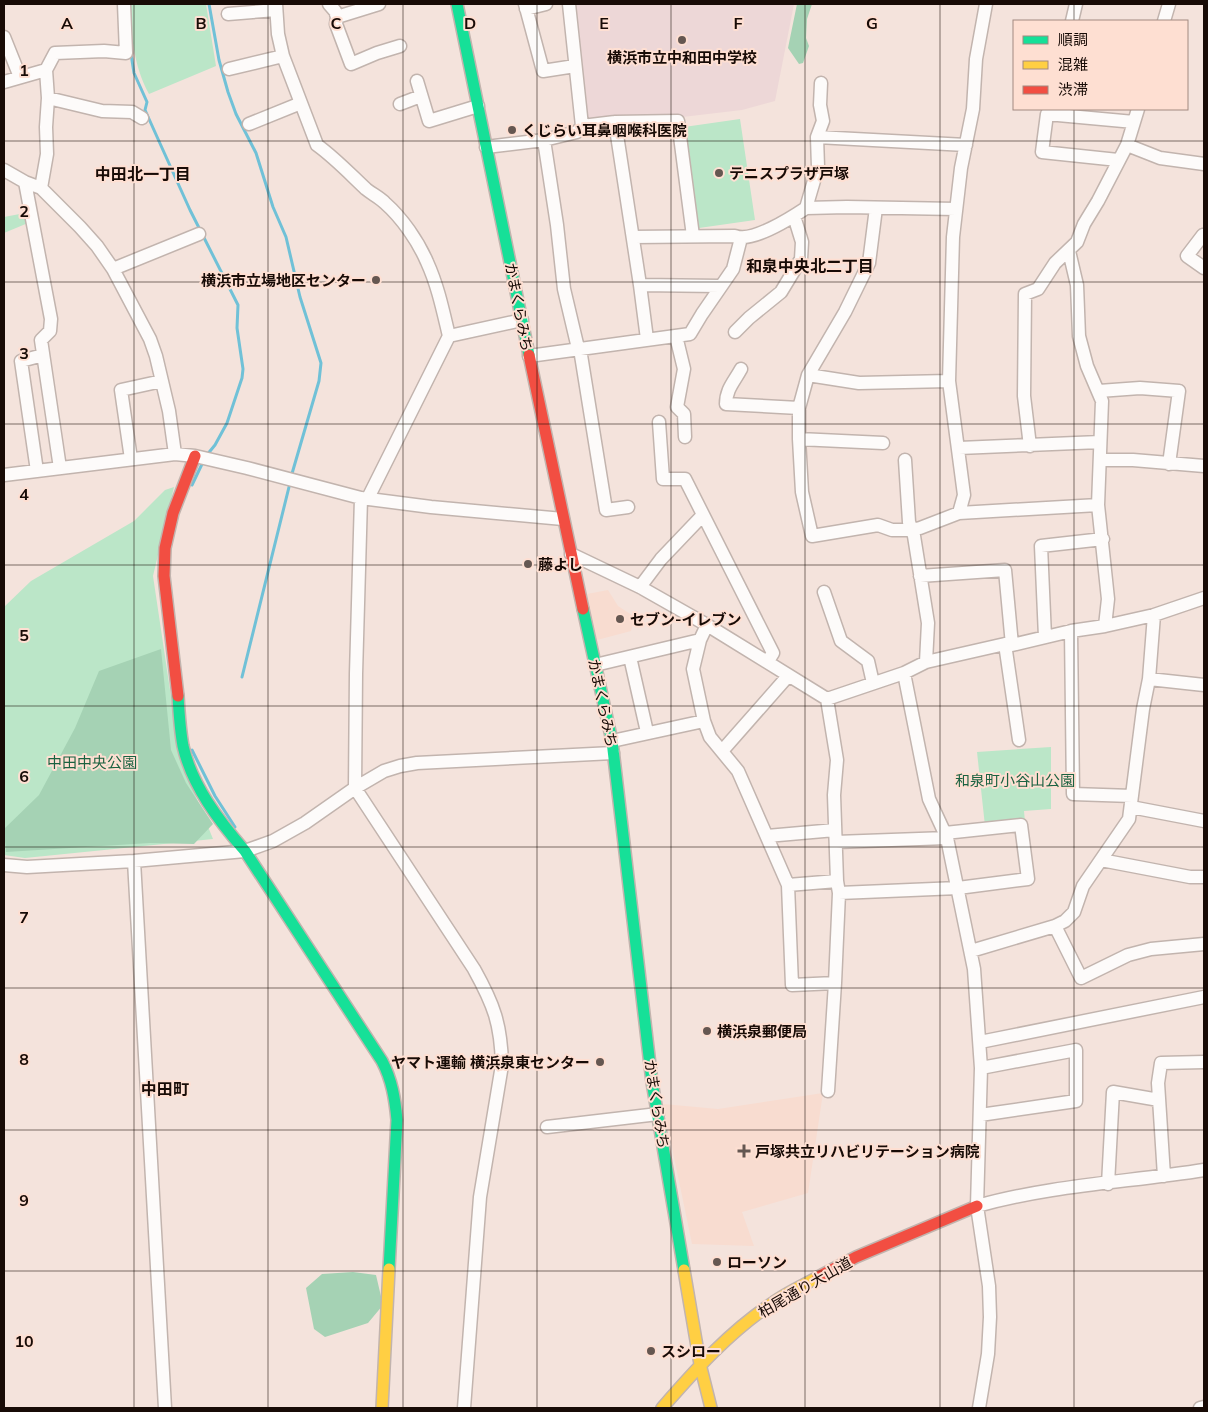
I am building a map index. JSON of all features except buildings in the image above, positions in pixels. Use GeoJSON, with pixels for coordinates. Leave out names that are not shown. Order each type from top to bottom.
{"type":"FeatureCollection","features":[{"type":"Feature","properties":{"kind":"main road","name":"かまくらみち"},"geometry":{"type":"LineString","coordinates":[[457,4],[563,520],[613,747],[652,1082],[700,1364],[711,1408]]}},
{"type":"Feature","properties":{"kind":"main road"},"geometry":{"type":"LineString","coordinates":[[196,456],[173,513],[165,548],[164,576],[183,744],[191,771],[231,835],[249,850],[382,1061],[389,1074],[393,1088],[397,1120],[382,1408]]}},
{"type":"Feature","properties":{"kind":"main road","name":"柏尾通り大山道"},"geometry":{"type":"LineString","coordinates":[[662,1408],[700,1364],[737,1329],[775,1301],[856,1257],[977,1206]]}},
{"type":"Feature","properties":{"kind":"street"},"geometry":{"type":"LineString","coordinates":[[40,188],[47,154],[48,98],[46,70],[55,53],[104,51],[126,53],[124,4]]}},
{"type":"Feature","properties":{"kind":"street"},"geometry":{"type":"LineString","coordinates":[[329,4],[335,11],[337,17],[336,24],[350,64],[376,53],[400,46]]}},
{"type":"Feature","properties":{"kind":"street"},"geometry":{"type":"LineString","coordinates":[[337,17],[379,4]]}},
{"type":"Feature","properties":{"kind":"street"},"geometry":{"type":"LineString","coordinates":[[546,4],[525,6],[544,71],[575,66]]}},
{"type":"Feature","properties":{"kind":"street"},"geometry":{"type":"LineString","coordinates":[[569,4],[582,126]]}},
{"type":"Feature","properties":{"kind":"street"},"geometry":{"type":"LineString","coordinates":[[959,513],[964,495],[949,381],[953,237],[961,168],[973,109],[976,59],[986,4]]}},
{"type":"Feature","properties":{"kind":"street"},"geometry":{"type":"LineString","coordinates":[[1072,20],[1076,4]]}},
{"type":"Feature","properties":{"kind":"street"},"geometry":{"type":"LineString","coordinates":[[1164,20],[1169,4]]}},
{"type":"Feature","properties":{"kind":"street"},"geometry":{"type":"LineString","coordinates":[[228,14],[276,7],[278,34],[283,56],[317,145],[399,217],[426,260],[433,276],[449,336],[364,498],[356,674],[356,788],[474,970],[490,998],[499,1026],[502,1065],[480,1197],[464,1408]]}},
{"type":"Feature","properties":{"kind":"street"},"geometry":{"type":"LineString","coordinates":[[4,37],[20,77]]}},
{"type":"Feature","properties":{"kind":"street"},"geometry":{"type":"LineString","coordinates":[[229,69],[283,56]]}},
{"type":"Feature","properties":{"kind":"street"},"geometry":{"type":"LineString","coordinates":[[4,82],[46,70]]}},
{"type":"Feature","properties":{"kind":"street"},"geometry":{"type":"LineString","coordinates":[[417,81],[429,121],[478,106]]}},
{"type":"Feature","properties":{"kind":"street"},"geometry":{"type":"LineString","coordinates":[[812,208],[823,121],[820,105],[820,83]]}},
{"type":"Feature","properties":{"kind":"street"},"geometry":{"type":"LineString","coordinates":[[400,104],[421,96]]}},
{"type":"Feature","properties":{"kind":"street"},"geometry":{"type":"LineString","coordinates":[[48,98],[102,111],[132,112],[142,118]]}},
{"type":"Feature","properties":{"kind":"street"},"geometry":{"type":"LineString","coordinates":[[249,124],[301,103]]}},
{"type":"Feature","properties":{"kind":"street"},"geometry":{"type":"LineString","coordinates":[[1030,446],[1024,396],[1025,294],[1038,289],[1055,263],[1077,242],[1084,224],[1127,145],[1138,110]]}},
{"type":"Feature","properties":{"kind":"street"},"geometry":{"type":"LineString","coordinates":[[1118,160],[1042,152],[1047,114],[1134,122]]}},
{"type":"Feature","properties":{"kind":"street"},"geometry":{"type":"LineString","coordinates":[[486,147],[544,140],[577,132],[582,126],[615,122],[678,121],[693,236]]}},
{"type":"Feature","properties":{"kind":"street"},"geometry":{"type":"LineString","coordinates":[[615,122],[647,339]]}},
{"type":"Feature","properties":{"kind":"street"},"geometry":{"type":"LineString","coordinates":[[820,137],[966,145]]}},
{"type":"Feature","properties":{"kind":"street"},"geometry":{"type":"LineString","coordinates":[[544,140],[557,225],[564,289],[577,344],[580,349],[606,510],[628,507]]}},
{"type":"Feature","properties":{"kind":"street"},"geometry":{"type":"LineString","coordinates":[[1127,145],[1160,158],[1204,164]]}},
{"type":"Feature","properties":{"kind":"street"},"geometry":{"type":"LineString","coordinates":[[4,170],[40,188],[80,227],[97,246],[113,269],[150,340],[162,381],[175,454]]}},
{"type":"Feature","properties":{"kind":"street"},"geometry":{"type":"LineString","coordinates":[[25,182],[52,319],[50,332],[41,340],[60,468]]}},
{"type":"Feature","properties":{"kind":"street"},"geometry":{"type":"LineString","coordinates":[[633,237],[735,236],[741,238],[768,230],[812,208],[956,209]]}},
{"type":"Feature","properties":{"kind":"street"},"geometry":{"type":"LineString","coordinates":[[876,208],[869,263],[845,312],[808,375],[799,408],[802,492],[812,536],[878,525],[892,530],[911,530],[959,513],[1098,505]]}},
{"type":"Feature","properties":{"kind":"street"},"geometry":{"type":"LineString","coordinates":[[735,332],[782,292],[801,259],[802,242],[794,216]]}},
{"type":"Feature","properties":{"kind":"street"},"geometry":{"type":"LineString","coordinates":[[113,269],[199,234]]}},
{"type":"Feature","properties":{"kind":"street"},"geometry":{"type":"LineString","coordinates":[[1203,235],[1187,256],[1204,268]]}},
{"type":"Feature","properties":{"kind":"street"},"geometry":{"type":"LineString","coordinates":[[529,356],[690,334],[733,269],[741,238]]}},
{"type":"Feature","properties":{"kind":"street"},"geometry":{"type":"LineString","coordinates":[[1069,251],[1077,285],[1079,336],[1087,366],[1102,401],[1098,505],[1108,599],[1105,626]]}},
{"type":"Feature","properties":{"kind":"street"},"geometry":{"type":"LineString","coordinates":[[640,285],[720,286]]}},
{"type":"Feature","properties":{"kind":"street"},"geometry":{"type":"LineString","coordinates":[[449,336],[522,320]]}},
{"type":"Feature","properties":{"kind":"street"},"geometry":{"type":"LineString","coordinates":[[676,336],[684,369],[677,407],[684,414],[685,437]]}},
{"type":"Feature","properties":{"kind":"street"},"geometry":{"type":"LineString","coordinates":[[37,471],[21,361],[43,355]]}},
{"type":"Feature","properties":{"kind":"street"},"geometry":{"type":"LineString","coordinates":[[741,369],[730,384],[726,394],[726,404],[799,408]]}},
{"type":"Feature","properties":{"kind":"street"},"geometry":{"type":"LineString","coordinates":[[808,375],[859,383],[949,381]]}},
{"type":"Feature","properties":{"kind":"street"},"geometry":{"type":"LineString","coordinates":[[131,459],[121,390],[162,381]]}},
{"type":"Feature","properties":{"kind":"street"},"geometry":{"type":"LineString","coordinates":[[1099,392],[1140,388],[1179,391],[1169,464]]}},
{"type":"Feature","properties":{"kind":"street"},"geometry":{"type":"LineString","coordinates":[[659,422],[663,479],[685,479],[773,653],[768,661]]}},
{"type":"Feature","properties":{"kind":"street"},"geometry":{"type":"LineString","coordinates":[[799,439],[883,444]]}},
{"type":"Feature","properties":{"kind":"street"},"geometry":{"type":"LineString","coordinates":[[959,448],[1100,442]]}},
{"type":"Feature","properties":{"kind":"street"},"geometry":{"type":"LineString","coordinates":[[4,475],[175,454],[196,456],[364,498],[431,507],[563,520]]}},
{"type":"Feature","properties":{"kind":"street"},"geometry":{"type":"LineString","coordinates":[[905,460],[909,522],[914,536],[928,623],[926,662]]}},
{"type":"Feature","properties":{"kind":"street"},"geometry":{"type":"LineString","coordinates":[[1101,460],[1133,460],[1204,466]]}},
{"type":"Feature","properties":{"kind":"street"},"geometry":{"type":"LineString","coordinates":[[640,588],[661,559],[703,515]]}},
{"type":"Feature","properties":{"kind":"street"},"geometry":{"type":"LineString","coordinates":[[1045,637],[1041,546],[1103,538]]}},
{"type":"Feature","properties":{"kind":"street"},"geometry":{"type":"LineString","coordinates":[[572,554],[708,625],[827,699]]}},
{"type":"Feature","properties":{"kind":"street"},"geometry":{"type":"LineString","coordinates":[[920,576],[1005,570],[1009,644],[1019,740]]}},
{"type":"Feature","properties":{"kind":"street"},"geometry":{"type":"LineString","coordinates":[[824,592],[841,640],[868,661],[873,682]]}},
{"type":"Feature","properties":{"kind":"street"},"geometry":{"type":"LineString","coordinates":[[827,699],[904,672],[926,662],[1071,630],[1105,626],[1154,615],[1204,598]]}},
{"type":"Feature","properties":{"kind":"street"},"geometry":{"type":"LineString","coordinates":[[971,951],[1056,926],[1065,921],[1074,912],[1083,886],[1129,819],[1143,709],[1149,679],[1154,615]]}},
{"type":"Feature","properties":{"kind":"street"},"geometry":{"type":"LineString","coordinates":[[708,625],[700,640],[693,669],[704,721],[710,737],[738,771],[788,885],[792,985],[835,983]]}},
{"type":"Feature","properties":{"kind":"street"},"geometry":{"type":"LineString","coordinates":[[1071,630],[1073,794],[1131,801],[1204,821]]}},
{"type":"Feature","properties":{"kind":"street"},"geometry":{"type":"LineString","coordinates":[[595,665],[700,640]]}},
{"type":"Feature","properties":{"kind":"street"},"geometry":{"type":"LineString","coordinates":[[630,657],[647,732]]}},
{"type":"Feature","properties":{"kind":"street"},"geometry":{"type":"LineString","coordinates":[[904,672],[929,799],[946,836],[974,969],[981,1068],[977,1206],[988,1286],[990,1317],[988,1354],[979,1408]]}},
{"type":"Feature","properties":{"kind":"street"},"geometry":{"type":"LineString","coordinates":[[722,751],[788,676]]}},
{"type":"Feature","properties":{"kind":"street"},"geometry":{"type":"LineString","coordinates":[[1149,679],[1204,685]]}},
{"type":"Feature","properties":{"kind":"street"},"geometry":{"type":"LineString","coordinates":[[827,699],[837,760],[834,794],[838,887],[835,983],[828,1091]]}},
{"type":"Feature","properties":{"kind":"street"},"geometry":{"type":"LineString","coordinates":[[4,865],[27,867],[134,861],[249,850],[274,841],[305,823],[356,788],[384,772],[400,766],[613,747],[647,732],[704,721]]}},
{"type":"Feature","properties":{"kind":"street"},"geometry":{"type":"LineString","coordinates":[[767,836],[946,836],[1021,825],[1028,879],[958,888],[788,885]]}},
{"type":"Feature","properties":{"kind":"street"},"geometry":{"type":"LineString","coordinates":[[1100,860],[1190,877],[1204,877]]}},
{"type":"Feature","properties":{"kind":"street"},"geometry":{"type":"LineString","coordinates":[[134,861],[165,1408]]}},
{"type":"Feature","properties":{"kind":"street"},"geometry":{"type":"LineString","coordinates":[[1056,926],[1081,978],[1128,955],[1151,949],[1204,944]]}},
{"type":"Feature","properties":{"kind":"street"},"geometry":{"type":"LineString","coordinates":[[980,1042],[1204,997]]}},
{"type":"Feature","properties":{"kind":"street"},"geometry":{"type":"LineString","coordinates":[[980,1115],[1076,1101],[1076,1050],[981,1068]]}},
{"type":"Feature","properties":{"kind":"street"},"geometry":{"type":"LineString","coordinates":[[1164,1176],[1158,1083],[1162,1063],[1204,1062]]}},
{"type":"Feature","properties":{"kind":"street"},"geometry":{"type":"LineString","coordinates":[[1108,1184],[1113,1092],[1159,1100]]}},
{"type":"Feature","properties":{"kind":"street"},"geometry":{"type":"LineString","coordinates":[[547,1127],[658,1114]]}},
{"type":"Feature","properties":{"kind":"street"},"geometry":{"type":"LineString","coordinates":[[977,1206],[998,1200],[1054,1190],[1204,1170]]}},
{"type":"Feature","properties":{"kind":"street"},"geometry":{"type":"LineString","coordinates":[[1200,1408],[1204,1407]]}},
{"type":"Feature","properties":{"kind":"shaded area","name":"横浜市立中和田中学校"},"geometry":{"type":"Polygon","coordinates":[[[572,4],[794,4],[775,101],[742,110],[674,118],[587,123],[572,4]]]}},
{"type":"Feature","properties":{"kind":"shaded area"},"geometry":{"type":"Polygon","coordinates":[[[608,590],[618,606],[635,617],[631,631],[597,640],[587,594],[608,590]]]}},
{"type":"Feature","properties":{"kind":"shaded area","name":"戸塚共立リハビリテーション病院"},"geometry":{"type":"Polygon","coordinates":[[[823,1093],[808,1193],[742,1212],[754,1246],[692,1244],[663,1104],[718,1109],[823,1093]]]}},
{"type":"Feature","properties":{"kind":"green space"},"geometry":{"type":"Polygon","coordinates":[[[129,4],[206,4],[216,66],[149,94],[136,61],[129,4]]]}},
{"type":"Feature","properties":{"kind":"green space"},"geometry":{"type":"Polygon","coordinates":[[[797,4],[812,4],[807,19],[806,38],[809,46],[803,63],[799,64],[788,48],[797,4]]]}},
{"type":"Feature","properties":{"kind":"green space","name":"テニスプラザ戸塚"},"geometry":{"type":"Polygon","coordinates":[[[740,119],[755,220],[699,228],[684,127],[740,119]]]}},
{"type":"Feature","properties":{"kind":"green space"},"geometry":{"type":"Polygon","coordinates":[[[25,213],[28,223],[4,233],[4,217],[25,213]]]}},
{"type":"Feature","properties":{"kind":"green space","name":"中田中央公園"},"geometry":{"type":"Polygon","coordinates":[[[174,487],[153,576],[177,737],[185,770],[213,839],[25,858],[4,855],[4,607],[31,581],[134,521],[165,490],[174,487]]]}},
{"type":"Feature","properties":{"kind":"green space"},"geometry":{"type":"Polygon","coordinates":[[[161,649],[171,750],[186,783],[213,824],[194,844],[150,843],[6,852],[4,829],[39,795],[75,728],[99,671],[161,649]]]}},
{"type":"Feature","properties":{"kind":"green space","name":"和泉町小谷山公園"},"geometry":{"type":"Polygon","coordinates":[[[1051,747],[1051,809],[1024,811],[1025,822],[985,826],[977,752],[1051,747]]]}},
{"type":"Feature","properties":{"kind":"green space"},"geometry":{"type":"Polygon","coordinates":[[[353,1272],[376,1275],[383,1305],[368,1323],[325,1337],[314,1329],[306,1288],[322,1274],[353,1272]]]}},
{"type":"Feature","properties":{"kind":"waterway"},"geometry":{"type":"LineString","coordinates":[[209,4],[219,60],[228,92],[236,114],[256,153],[273,207],[286,237],[300,297],[321,363],[319,381],[291,477]]}},
{"type":"Feature","properties":{"kind":"waterway"},"geometry":{"type":"LineString","coordinates":[[131,54],[134,73],[147,102],[145,110],[190,210],[238,305],[237,328],[243,369],[242,378],[227,423],[215,445],[206,456]]}},
{"type":"Feature","properties":{"kind":"waterway"},"geometry":{"type":"LineString","coordinates":[[192,485],[203,462]]}},
{"type":"Feature","properties":{"kind":"waterway"},"geometry":{"type":"LineString","coordinates":[[242,677],[290,483]]}},
{"type":"Feature","properties":{"kind":"waterway"},"geometry":{"type":"LineString","coordinates":[[192,750],[215,796],[235,827]]}},
{"type":"Feature","properties":{"kind":"traffic: fast"},"geometry":{"type":"LineString","coordinates":[[457,4],[529,355]]}},
{"type":"Feature","properties":{"kind":"traffic: fast"},"geometry":{"type":"LineString","coordinates":[[583,609],[612,741],[652,1082],[684,1270]]}},
{"type":"Feature","properties":{"kind":"traffic: fast"},"geometry":{"type":"LineString","coordinates":[[178,696],[183,746],[187,761],[200,789],[216,815],[245,851],[382,1061],[391,1082],[397,1120],[389,1269]]}},
{"type":"Feature","properties":{"kind":"traffic: slow"},"geometry":{"type":"LineString","coordinates":[[382,1408],[389,1269]]}},
{"type":"Feature","properties":{"kind":"traffic: slow"},"geometry":{"type":"LineString","coordinates":[[684,1270],[700,1364],[711,1408]]}},
{"type":"Feature","properties":{"kind":"traffic: slow"},"geometry":{"type":"LineString","coordinates":[[662,1408],[701,1365],[743,1325],[779,1298],[818,1277]]}},
{"type":"Feature","properties":{"kind":"traffic: jam"},"geometry":{"type":"LineString","coordinates":[[529,355],[583,609]]}},
{"type":"Feature","properties":{"kind":"traffic: jam"},"geometry":{"type":"LineString","coordinates":[[178,696],[164,576],[165,548],[173,513],[195,456]]}},
{"type":"Feature","properties":{"kind":"traffic: jam"},"geometry":{"type":"LineString","coordinates":[[818,1277],[856,1257],[977,1206]]}},
{"type":"Feature","properties":{"kind":"place","name":"横浜市立中和田中学校"},"geometry":{"type":"Point","coordinates":[682,40]}},
{"type":"Feature","properties":{"kind":"place","name":"くじらい耳鼻咽喉科医院"},"geometry":{"type":"Point","coordinates":[512,130]}},
{"type":"Feature","properties":{"kind":"place","name":"テニスプラザ戸塚"},"geometry":{"type":"Point","coordinates":[719,173]}},
{"type":"Feature","properties":{"kind":"place","name":"横浜市立場地区センター"},"geometry":{"type":"Point","coordinates":[376,280]}},
{"type":"Feature","properties":{"kind":"place","name":"藤よし"},"geometry":{"type":"Point","coordinates":[528,564]}},
{"type":"Feature","properties":{"kind":"place","name":"セブン-イレブン"},"geometry":{"type":"Point","coordinates":[620,619]}},
{"type":"Feature","properties":{"kind":"place","name":"横浜泉郵便局"},"geometry":{"type":"Point","coordinates":[707,1031]}},
{"type":"Feature","properties":{"kind":"place","name":"ヤマト運輸 横浜泉東センター"},"geometry":{"type":"Point","coordinates":[600,1062]}},
{"type":"Feature","properties":{"kind":"place","name":"戸塚共立リハビリテーション病院"},"geometry":{"type":"Point","coordinates":[744,1151]}},
{"type":"Feature","properties":{"kind":"place","name":"ローソン"},"geometry":{"type":"Point","coordinates":[717,1262]}},
{"type":"Feature","properties":{"kind":"place","name":"スシロー"},"geometry":{"type":"Point","coordinates":[651,1351]}},
{"type":"Feature","properties":{"kind":"district","name":"中田北一丁目"},"geometry":{"type":"Point","coordinates":[143,174]}},
{"type":"Feature","properties":{"kind":"district","name":"和泉中央北二丁目"},"geometry":{"type":"Point","coordinates":[810,266]}},
{"type":"Feature","properties":{"kind":"district","name":"中田町"},"geometry":{"type":"Point","coordinates":[165,1089]}}]}
